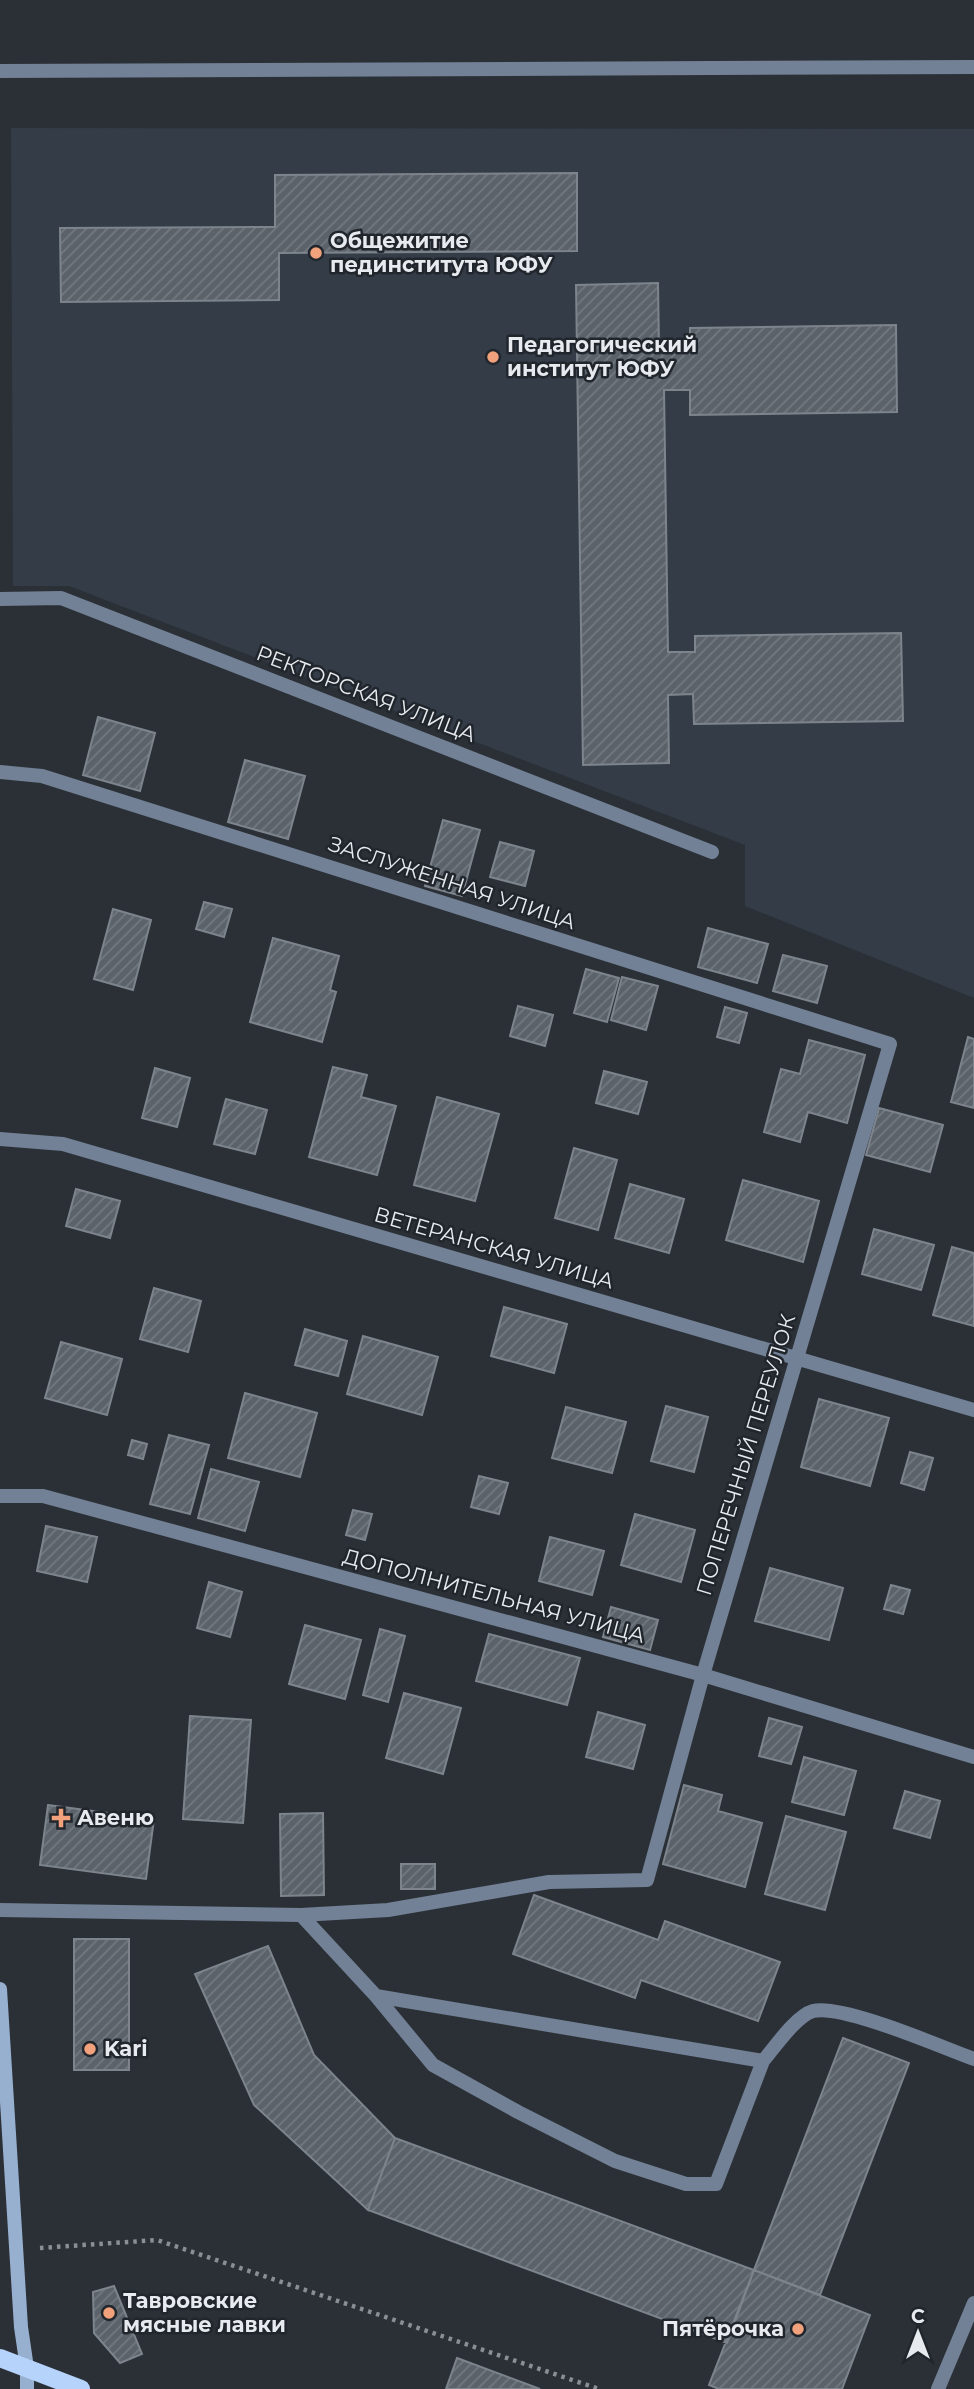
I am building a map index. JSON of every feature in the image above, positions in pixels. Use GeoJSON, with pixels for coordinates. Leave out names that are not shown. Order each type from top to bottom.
{"type":"FeatureCollection","features":[{"type":"Feature","properties":{"kind":"main road"},"geometry":{"type":"LineString","coordinates":[[0,2358],[81,2389]]}},
{"type":"Feature","properties":{"kind":"street"},"geometry":{"type":"LineString","coordinates":[[0,71],[974,66]]}},
{"type":"Feature","properties":{"kind":"street","name":"РЕКТОРСКАЯ УЛИЦА"},"geometry":{"type":"LineString","coordinates":[[0,599],[61,598],[712,852]]}},
{"type":"Feature","properties":{"kind":"street","name":"ЗАСЛУЖЕННАЯ УЛИЦА"},"geometry":{"type":"LineString","coordinates":[[0,772],[42,776],[890,1044]]}},
{"type":"Feature","properties":{"kind":"street","name":"ПОПЕРЕЧНЫЙ ПЕРЕУЛОК"},"geometry":{"type":"LineString","coordinates":[[301,1915],[388,1909],[549,1882],[647,1880],[703,1675],[890,1044]]}},
{"type":"Feature","properties":{"kind":"street","name":"ВЕТЕРАНСКАЯ УЛИЦА"},"geometry":{"type":"LineString","coordinates":[[0,1139],[63,1144],[974,1410]]}},
{"type":"Feature","properties":{"kind":"street","name":"ДОПОЛНИТЕЛЬНАЯ УЛИЦА"},"geometry":{"type":"LineString","coordinates":[[0,1496],[43,1496],[703,1675],[974,1757]]}},
{"type":"Feature","properties":{"kind":"street"},"geometry":{"type":"LineString","coordinates":[[0,1910],[301,1915],[376,1996],[433,2065],[517,2112],[615,2161],[686,2184],[716,2184],[763,2060],[791,2027],[812,2011],[843,2011],[974,2059]]}},
{"type":"Feature","properties":{"kind":"street"},"geometry":{"type":"LineString","coordinates":[[0,1989],[27,2389]]}},
{"type":"Feature","properties":{"kind":"street"},"geometry":{"type":"LineString","coordinates":[[376,1996],[763,2060]]}},
{"type":"Feature","properties":{"kind":"street"},"geometry":{"type":"LineString","coordinates":[[938,2389],[974,2303]]}},
{"type":"Feature","properties":{"kind":"path"},"geometry":{"type":"LineString","coordinates":[[17,2249],[158,2240],[599,2389]]}},
{"type":"Feature","properties":{"kind":"shaded area","name":"Педагогический институт ЮФУ"},"geometry":{"type":"Polygon","coordinates":[[[11,128],[974,129],[974,998],[745,906],[745,845],[69,586],[13,586],[11,128]]]}},
{"type":"Feature","properties":{"kind":"building"},"geometry":{"type":"Polygon","coordinates":[[[577,173],[577,251],[279,253],[279,300],[61,302],[60,228],[275,227],[275,175],[577,173]]]}},
{"type":"Feature","properties":{"kind":"building"},"geometry":{"type":"Polygon","coordinates":[[[658,283],[659,348],[690,348],[690,328],[896,325],[897,412],[690,415],[690,390],[664,390],[668,652],[695,652],[695,636],[901,633],[903,721],[694,724],[693,694],[668,695],[669,763],[583,765],[576,285],[658,283]]]}},
{"type":"Feature","properties":{"kind":"building"},"geometry":{"type":"Polygon","coordinates":[[[98,717],[155,733],[140,791],[83,775],[98,717]]]}},
{"type":"Feature","properties":{"kind":"building"},"geometry":{"type":"Polygon","coordinates":[[[245,760],[305,776],[288,839],[228,822],[245,760]]]}},
{"type":"Feature","properties":{"kind":"building"},"geometry":{"type":"Polygon","coordinates":[[[443,820],[480,830],[462,896],[425,886],[443,820]]]}},
{"type":"Feature","properties":{"kind":"building"},"geometry":{"type":"Polygon","coordinates":[[[500,842],[534,851],[525,886],[490,877],[500,842]]]}},
{"type":"Feature","properties":{"kind":"building"},"geometry":{"type":"Polygon","coordinates":[[[204,902],[232,909],[224,937],[196,929],[204,902]]]}},
{"type":"Feature","properties":{"kind":"building"},"geometry":{"type":"Polygon","coordinates":[[[113,909],[151,920],[133,990],[94,979],[113,909]]]}},
{"type":"Feature","properties":{"kind":"building"},"geometry":{"type":"Polygon","coordinates":[[[708,928],[768,944],[757,983],[698,967],[708,928]]]}},
{"type":"Feature","properties":{"kind":"building"},"geometry":{"type":"Polygon","coordinates":[[[273,938],[339,956],[330,990],[336,992],[322,1042],[250,1022],[273,938]]]}},
{"type":"Feature","properties":{"kind":"building"},"geometry":{"type":"Polygon","coordinates":[[[783,955],[827,966],[817,1003],[773,991],[783,955]]]}},
{"type":"Feature","properties":{"kind":"building"},"geometry":{"type":"Polygon","coordinates":[[[586,969],[619,978],[607,1022],[574,1013],[586,969]]]}},
{"type":"Feature","properties":{"kind":"building"},"geometry":{"type":"Polygon","coordinates":[[[622,977],[658,986],[646,1030],[611,1020],[622,977]]]}},
{"type":"Feature","properties":{"kind":"building"},"geometry":{"type":"Polygon","coordinates":[[[518,1006],[553,1015],[545,1046],[510,1036],[518,1006]]]}},
{"type":"Feature","properties":{"kind":"building"},"geometry":{"type":"Polygon","coordinates":[[[725,1007],[747,1013],[739,1043],[717,1037],[725,1007]]]}},
{"type":"Feature","properties":{"kind":"building"},"geometry":{"type":"Polygon","coordinates":[[[968,1037],[974,1039],[974,1108],[951,1102],[968,1037]]]}},
{"type":"Feature","properties":{"kind":"building"},"geometry":{"type":"Polygon","coordinates":[[[809,1040],[865,1055],[847,1123],[808,1112],[800,1142],[764,1132],[781,1069],[800,1074],[809,1040]]]}},
{"type":"Feature","properties":{"kind":"building"},"geometry":{"type":"Polygon","coordinates":[[[333,1067],[367,1075],[361,1097],[396,1106],[377,1175],[309,1157],[333,1067]]]}},
{"type":"Feature","properties":{"kind":"building"},"geometry":{"type":"Polygon","coordinates":[[[155,1068],[190,1078],[177,1127],[142,1118],[155,1068]]]}},
{"type":"Feature","properties":{"kind":"building"},"geometry":{"type":"Polygon","coordinates":[[[604,1071],[647,1082],[638,1114],[596,1103],[604,1071]]]}},
{"type":"Feature","properties":{"kind":"building"},"geometry":{"type":"Polygon","coordinates":[[[437,1097],[499,1114],[475,1201],[414,1185],[437,1097]]]}},
{"type":"Feature","properties":{"kind":"building"},"geometry":{"type":"Polygon","coordinates":[[[226,1099],[267,1110],[255,1154],[214,1144],[226,1099]]]}},
{"type":"Feature","properties":{"kind":"building"},"geometry":{"type":"Polygon","coordinates":[[[879,1108],[943,1125],[930,1172],[866,1155],[879,1108]]]}},
{"type":"Feature","properties":{"kind":"building"},"geometry":{"type":"Polygon","coordinates":[[[574,1148],[617,1160],[598,1230],[555,1218],[574,1148]]]}},
{"type":"Feature","properties":{"kind":"building"},"geometry":{"type":"Polygon","coordinates":[[[743,1180],[819,1201],[803,1262],[726,1240],[743,1180]]]}},
{"type":"Feature","properties":{"kind":"building"},"geometry":{"type":"Polygon","coordinates":[[[630,1184],[684,1199],[669,1253],[615,1238],[630,1184]]]}},
{"type":"Feature","properties":{"kind":"building"},"geometry":{"type":"Polygon","coordinates":[[[76,1189],[120,1201],[110,1238],[66,1226],[76,1189]]]}},
{"type":"Feature","properties":{"kind":"building"},"geometry":{"type":"Polygon","coordinates":[[[874,1229],[934,1245],[921,1290],[862,1274],[874,1229]]]}},
{"type":"Feature","properties":{"kind":"building"},"geometry":{"type":"Polygon","coordinates":[[[952,1247],[974,1253],[974,1326],[933,1315],[952,1247]]]}},
{"type":"Feature","properties":{"kind":"building"},"geometry":{"type":"Polygon","coordinates":[[[154,1288],[201,1301],[188,1352],[140,1339],[154,1288]]]}},
{"type":"Feature","properties":{"kind":"building"},"geometry":{"type":"Polygon","coordinates":[[[504,1307],[567,1324],[554,1373],[491,1356],[504,1307]]]}},
{"type":"Feature","properties":{"kind":"building"},"geometry":{"type":"Polygon","coordinates":[[[305,1329],[347,1341],[338,1376],[295,1365],[305,1329]]]}},
{"type":"Feature","properties":{"kind":"building"},"geometry":{"type":"Polygon","coordinates":[[[363,1336],[438,1357],[422,1415],[347,1394],[363,1336]]]}},
{"type":"Feature","properties":{"kind":"building"},"geometry":{"type":"Polygon","coordinates":[[[61,1342],[122,1359],[107,1415],[45,1398],[61,1342]]]}},
{"type":"Feature","properties":{"kind":"building"},"geometry":{"type":"Polygon","coordinates":[[[245,1393],[317,1413],[300,1477],[228,1458],[245,1393]]]}},
{"type":"Feature","properties":{"kind":"building"},"geometry":{"type":"Polygon","coordinates":[[[819,1399],[889,1418],[870,1486],[801,1467],[819,1399]]]}},
{"type":"Feature","properties":{"kind":"building"},"geometry":{"type":"Polygon","coordinates":[[[666,1406],[708,1417],[694,1472],[651,1461],[666,1406]]]}},
{"type":"Feature","properties":{"kind":"building"},"geometry":{"type":"Polygon","coordinates":[[[566,1407],[626,1422],[612,1473],[552,1458],[566,1407]]]}},
{"type":"Feature","properties":{"kind":"building"},"geometry":{"type":"Polygon","coordinates":[[[169,1435],[209,1445],[190,1514],[150,1504],[169,1435]]]}},
{"type":"Feature","properties":{"kind":"building"},"geometry":{"type":"Polygon","coordinates":[[[132,1440],[147,1444],[143,1459],[128,1455],[132,1440]]]}},
{"type":"Feature","properties":{"kind":"building"},"geometry":{"type":"Polygon","coordinates":[[[910,1452],[933,1458],[924,1490],[901,1483],[910,1452]]]}},
{"type":"Feature","properties":{"kind":"building"},"geometry":{"type":"Polygon","coordinates":[[[211,1469],[259,1482],[245,1531],[198,1518],[211,1469]]]}},
{"type":"Feature","properties":{"kind":"building"},"geometry":{"type":"Polygon","coordinates":[[[479,1476],[508,1483],[499,1514],[471,1507],[479,1476]]]}},
{"type":"Feature","properties":{"kind":"building"},"geometry":{"type":"Polygon","coordinates":[[[353,1510],[372,1514],[365,1540],[346,1535],[353,1510]]]}},
{"type":"Feature","properties":{"kind":"building"},"geometry":{"type":"Polygon","coordinates":[[[635,1514],[695,1530],[681,1582],[621,1565],[635,1514]]]}},
{"type":"Feature","properties":{"kind":"building"},"geometry":{"type":"Polygon","coordinates":[[[46,1526],[97,1537],[87,1582],[37,1571],[46,1526]]]}},
{"type":"Feature","properties":{"kind":"building"},"geometry":{"type":"Polygon","coordinates":[[[550,1537],[604,1551],[592,1595],[539,1581],[550,1537]]]}},
{"type":"Feature","properties":{"kind":"building"},"geometry":{"type":"Polygon","coordinates":[[[770,1568],[843,1588],[829,1640],[755,1621],[770,1568]]]}},
{"type":"Feature","properties":{"kind":"building"},"geometry":{"type":"Polygon","coordinates":[[[209,1582],[242,1592],[230,1637],[197,1628],[209,1582]]]}},
{"type":"Feature","properties":{"kind":"building"},"geometry":{"type":"Polygon","coordinates":[[[891,1585],[910,1590],[903,1614],[884,1609],[891,1585]]]}},
{"type":"Feature","properties":{"kind":"building"},"geometry":{"type":"Polygon","coordinates":[[[611,1607],[658,1620],[650,1650],[603,1637],[611,1607]]]}},
{"type":"Feature","properties":{"kind":"building"},"geometry":{"type":"Polygon","coordinates":[[[305,1625],[361,1640],[345,1699],[289,1684],[305,1625]]]}},
{"type":"Feature","properties":{"kind":"building"},"geometry":{"type":"Polygon","coordinates":[[[380,1629],[405,1636],[388,1702],[363,1695],[380,1629]]]}},
{"type":"Feature","properties":{"kind":"building"},"geometry":{"type":"Polygon","coordinates":[[[489,1634],[580,1658],[567,1705],[476,1681],[489,1634]]]}},
{"type":"Feature","properties":{"kind":"building"},"geometry":{"type":"Polygon","coordinates":[[[404,1693],[461,1708],[443,1774],[386,1758],[404,1693]]]}},
{"type":"Feature","properties":{"kind":"building"},"geometry":{"type":"Polygon","coordinates":[[[598,1712],[645,1725],[633,1769],[586,1757],[598,1712]]]}},
{"type":"Feature","properties":{"kind":"building"},"geometry":{"type":"Polygon","coordinates":[[[190,1716],[251,1720],[243,1823],[183,1819],[190,1716]]]}},
{"type":"Feature","properties":{"kind":"building"},"geometry":{"type":"Polygon","coordinates":[[[769,1718],[802,1727],[791,1764],[759,1756],[769,1718]]]}},
{"type":"Feature","properties":{"kind":"building"},"geometry":{"type":"Polygon","coordinates":[[[804,1757],[856,1771],[844,1815],[792,1802],[804,1757]]]}},
{"type":"Feature","properties":{"kind":"building"},"geometry":{"type":"Polygon","coordinates":[[[684,1785],[722,1795],[718,1811],[762,1823],[745,1887],[663,1864],[684,1785]]]}},
{"type":"Feature","properties":{"kind":"building"},"geometry":{"type":"Polygon","coordinates":[[[905,1791],[940,1801],[930,1838],[894,1828],[905,1791]]]}},
{"type":"Feature","properties":{"kind":"building"},"geometry":{"type":"Polygon","coordinates":[[[48,1805],[154,1819],[146,1879],[40,1865],[48,1805]]]}},
{"type":"Feature","properties":{"kind":"building"},"geometry":{"type":"Polygon","coordinates":[[[323,1813],[324,1895],[281,1896],[280,1814],[323,1813]]]}},
{"type":"Feature","properties":{"kind":"building"},"geometry":{"type":"Polygon","coordinates":[[[786,1816],[846,1832],[825,1910],[765,1894],[786,1816]]]}},
{"type":"Feature","properties":{"kind":"building"},"geometry":{"type":"Polygon","coordinates":[[[401,1864],[435,1864],[435,1889],[401,1889],[401,1864]]]}},
{"type":"Feature","properties":{"kind":"building"},"geometry":{"type":"Polygon","coordinates":[[[534,1895],[658,1940],[665,1921],[780,1962],[758,2021],[641,1980],[635,1998],[513,1954],[534,1895]]]}},
{"type":"Feature","properties":{"kind":"building"},"geometry":{"type":"Polygon","coordinates":[[[74,1939],[129,1939],[129,2070],[74,2070],[74,1939]]]}},
{"type":"Feature","properties":{"kind":"building"},"geometry":{"type":"Polygon","coordinates":[[[268,1946],[314,2055],[395,2138],[368,2210],[254,2105],[195,1974],[268,1946]]]}},
{"type":"Feature","properties":{"kind":"building"},"geometry":{"type":"Polygon","coordinates":[[[843,2038],[909,2063],[820,2295],[754,2270],[843,2038]]]}},
{"type":"Feature","properties":{"kind":"building"},"geometry":{"type":"Polygon","coordinates":[[[395,2138],[754,2270],[727,2343],[368,2210],[395,2138]]]}},
{"type":"Feature","properties":{"kind":"building","name":"Пятёрочка"},"geometry":{"type":"Polygon","coordinates":[[[754,2270],[870,2315],[842,2389],[719,2389],[709,2385],[754,2270]]]}},
{"type":"Feature","properties":{"kind":"building","name":"Тавровские мясные лавки"},"geometry":{"type":"Polygon","coordinates":[[[114,2286],[142,2354],[120,2363],[94,2333],[93,2292],[114,2286]]]}},
{"type":"Feature","properties":{"kind":"building"},"geometry":{"type":"Polygon","coordinates":[[[457,2358],[540,2389],[446,2389],[457,2358]]]}},
{"type":"Feature","properties":{"kind":"place","name":"Общежитие пединститута ЮФУ"},"geometry":{"type":"Point","coordinates":[316,253]}},
{"type":"Feature","properties":{"kind":"place","name":"Педагогический институт ЮФУ"},"geometry":{"type":"Point","coordinates":[493,357]}},
{"type":"Feature","properties":{"kind":"place","name":"Авеню"},"geometry":{"type":"Point","coordinates":[61,1818]}},
{"type":"Feature","properties":{"kind":"place","name":"Kari"},"geometry":{"type":"Point","coordinates":[90,2049]}},
{"type":"Feature","properties":{"kind":"place","name":"Тавровские мясные лавки"},"geometry":{"type":"Point","coordinates":[109,2313]}},
{"type":"Feature","properties":{"kind":"place","name":"Пятёрочка"},"geometry":{"type":"Point","coordinates":[798,2329]}}]}
